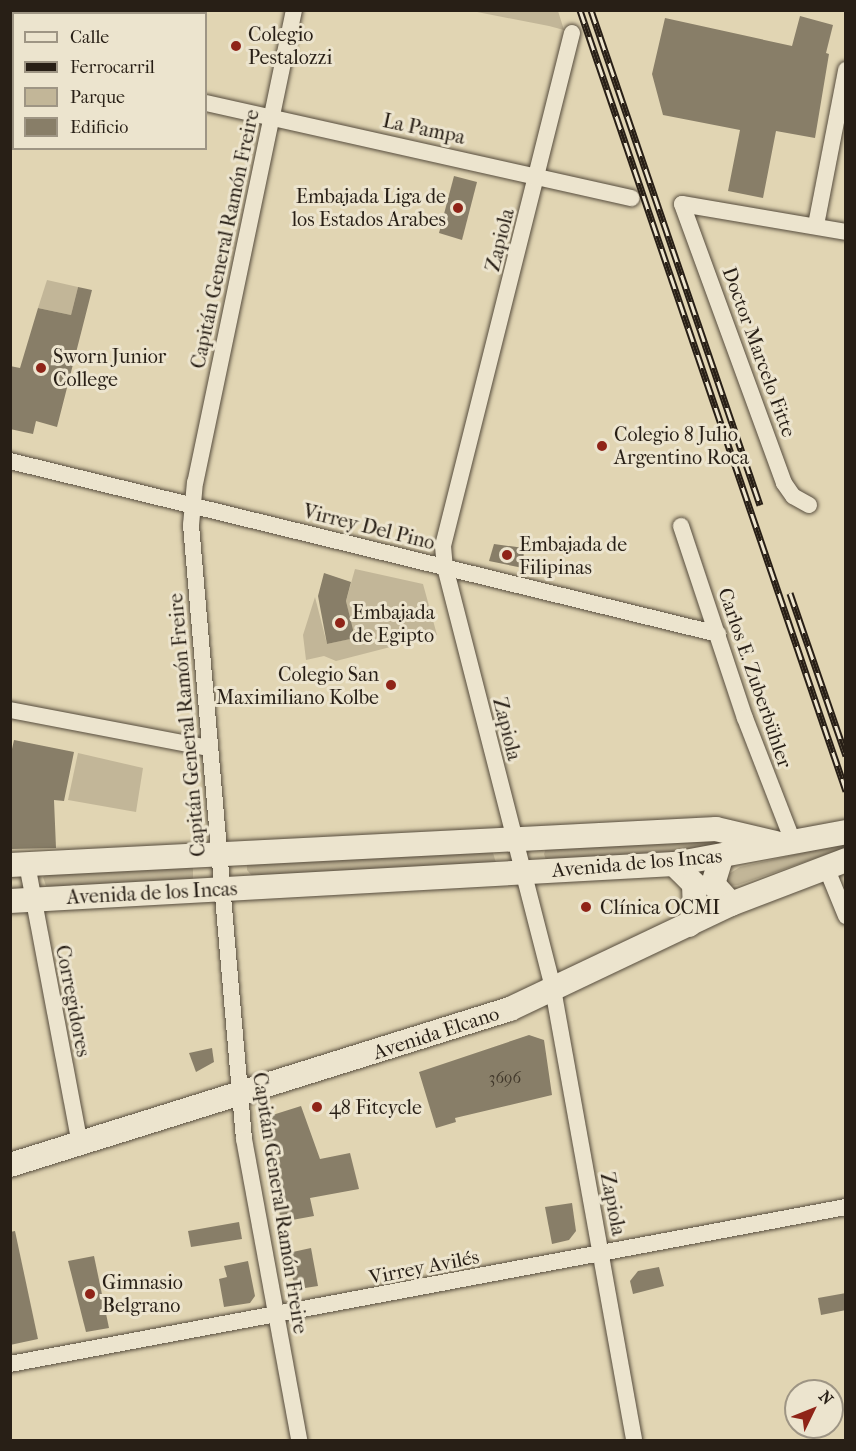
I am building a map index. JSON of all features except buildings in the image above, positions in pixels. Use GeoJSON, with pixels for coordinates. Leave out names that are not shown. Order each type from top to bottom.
{"type":"FeatureCollection","features":[{"type":"Feature","properties":{"kind":"main road","name":"Avenida de los Incas"},"geometry":{"type":"LineString","coordinates":[[19,864],[219,852],[716,829],[786,843]]}},
{"type":"Feature","properties":{"kind":"main road"},"geometry":{"type":"LineString","coordinates":[[786,843],[846,832]]}},
{"type":"Feature","properties":{"kind":"main road","name":"Avenida de los Incas"},"geometry":{"type":"LineString","coordinates":[[21,901],[674,864],[721,858],[786,843]]}},
{"type":"Feature","properties":{"kind":"main road"},"geometry":{"type":"LineString","coordinates":[[721,858],[713,884],[731,904]]}},
{"type":"Feature","properties":{"kind":"main road"},"geometry":{"type":"LineString","coordinates":[[674,864],[694,884],[695,911],[689,925]]}},
{"type":"Feature","properties":{"kind":"main road","name":"Avenida Elcano"},"geometry":{"type":"LineString","coordinates":[[10,1165],[510,1009],[731,904],[836,864]]}},
{"type":"Feature","properties":{"kind":"street","name":"Capitán General Ramón Freire"},"geometry":{"type":"LineString","coordinates":[[294,10],[192,504],[209,748],[239,1093],[299,1440]]}},
{"type":"Feature","properties":{"kind":"street","name":"Zapiola"},"geometry":{"type":"LineString","coordinates":[[572,33],[444,546],[445,567],[553,989],[634,1440]]}},
{"type":"Feature","properties":{"kind":"street"},"geometry":{"type":"LineString","coordinates":[[846,70],[816,225],[846,231]]}},
{"type":"Feature","properties":{"kind":"street","name":"La Pampa"},"geometry":{"type":"LineString","coordinates":[[207,103],[538,175],[632,198]]}},
{"type":"Feature","properties":{"kind":"street","name":"Doctor Marcelo Fitte"},"geometry":{"type":"LineString","coordinates":[[809,505],[793,496],[784,483],[682,204],[816,225]]}},
{"type":"Feature","properties":{"kind":"street","name":"Virrey Del Pino"},"geometry":{"type":"LineString","coordinates":[[10,461],[718,634]]}},
{"type":"Feature","properties":{"kind":"street","name":"Carlos E. Zuberbühler"},"geometry":{"type":"LineString","coordinates":[[681,526],[786,843]]}},
{"type":"Feature","properties":{"kind":"street"},"geometry":{"type":"LineString","coordinates":[[10,710],[209,748]]}},
{"type":"Feature","properties":{"kind":"street","name":"Corregidores"},"geometry":{"type":"LineString","coordinates":[[19,864],[21,901],[80,1145]]}},
{"type":"Feature","properties":{"kind":"street"},"geometry":{"type":"LineString","coordinates":[[836,864],[846,916]]}},
{"type":"Feature","properties":{"kind":"street","name":"Virrey Avilés"},"geometry":{"type":"LineString","coordinates":[[10,1364],[277,1317],[846,1207]]}},
{"type":"Feature","properties":{"kind":"green space"},"geometry":{"type":"Polygon","coordinates":[[[472,11],[558,11],[564,30],[549,26],[472,11]]]}},
{"type":"Feature","properties":{"kind":"green space"},"geometry":{"type":"Polygon","coordinates":[[[47,280],[78,287],[71,315],[38,308],[47,280]]]}},
{"type":"Feature","properties":{"kind":"green space"},"geometry":{"type":"Polygon","coordinates":[[[355,569],[423,584],[437,635],[336,661],[324,656],[306,660],[303,635],[315,597],[327,644],[354,638],[346,601],[355,569]]]}},
{"type":"Feature","properties":{"kind":"green space"},"geometry":{"type":"Polygon","coordinates":[[[78,753],[143,768],[136,812],[68,800],[78,753]]]}},
{"type":"Feature","properties":{"kind":"green space"},"geometry":{"type":"Polygon","coordinates":[[[714,840],[713,845],[691,852],[547,863],[544,854],[546,848],[714,840]]]}},
{"type":"Feature","properties":{"kind":"green space"},"geometry":{"type":"Polygon","coordinates":[[[845,843],[845,848],[738,885],[729,886],[724,877],[740,867],[845,843]]]}},
{"type":"Feature","properties":{"kind":"green space"},"geometry":{"type":"Polygon","coordinates":[[[491,846],[496,863],[252,876],[247,870],[247,865],[491,846]]]}},
{"type":"Feature","properties":{"kind":"green space"},"geometry":{"type":"Polygon","coordinates":[[[193,866],[193,879],[189,882],[59,890],[46,886],[43,877],[49,872],[193,866]]]}},
{"type":"Feature","properties":{"kind":"railway"},"geometry":{"type":"LineString","coordinates":[[580,10],[846,791]]}},
{"type":"Feature","properties":{"kind":"railway"},"geometry":{"type":"LineString","coordinates":[[591,10],[760,505]]}},
{"type":"Feature","properties":{"kind":"railway"},"geometry":{"type":"LineString","coordinates":[[790,593],[846,756]]}},
{"type":"Feature","properties":{"kind":"place","name":"Colegio Pestalozzi"},"geometry":{"type":"Point","coordinates":[236,46]}},
{"type":"Feature","properties":{"kind":"place","name":"Embajada Liga de los Estados Arabes"},"geometry":{"type":"Point","coordinates":[458,208]}},
{"type":"Feature","properties":{"kind":"place","name":"Sworn Junior College"},"geometry":{"type":"Point","coordinates":[41,368]}},
{"type":"Feature","properties":{"kind":"place","name":"Colegio 8 Julio Argentino Roca"},"geometry":{"type":"Point","coordinates":[602,446]}},
{"type":"Feature","properties":{"kind":"place","name":"Embajada de Filipinas"},"geometry":{"type":"Point","coordinates":[507,555]}},
{"type":"Feature","properties":{"kind":"place","name":"Embajada de Egipto"},"geometry":{"type":"Point","coordinates":[340,623]}},
{"type":"Feature","properties":{"kind":"place","name":"Colegio San Maximiliano Kolbe"},"geometry":{"type":"Point","coordinates":[391,685]}},
{"type":"Feature","properties":{"kind":"place","name":"Clínica OCMI"},"geometry":{"type":"Point","coordinates":[586,907]}},
{"type":"Feature","properties":{"kind":"place","name":"48 Fitcycle"},"geometry":{"type":"Point","coordinates":[317,1107]}},
{"type":"Feature","properties":{"kind":"place","name":"Gimnasio Belgrano"},"geometry":{"type":"Point","coordinates":[90,1294]}}]}
